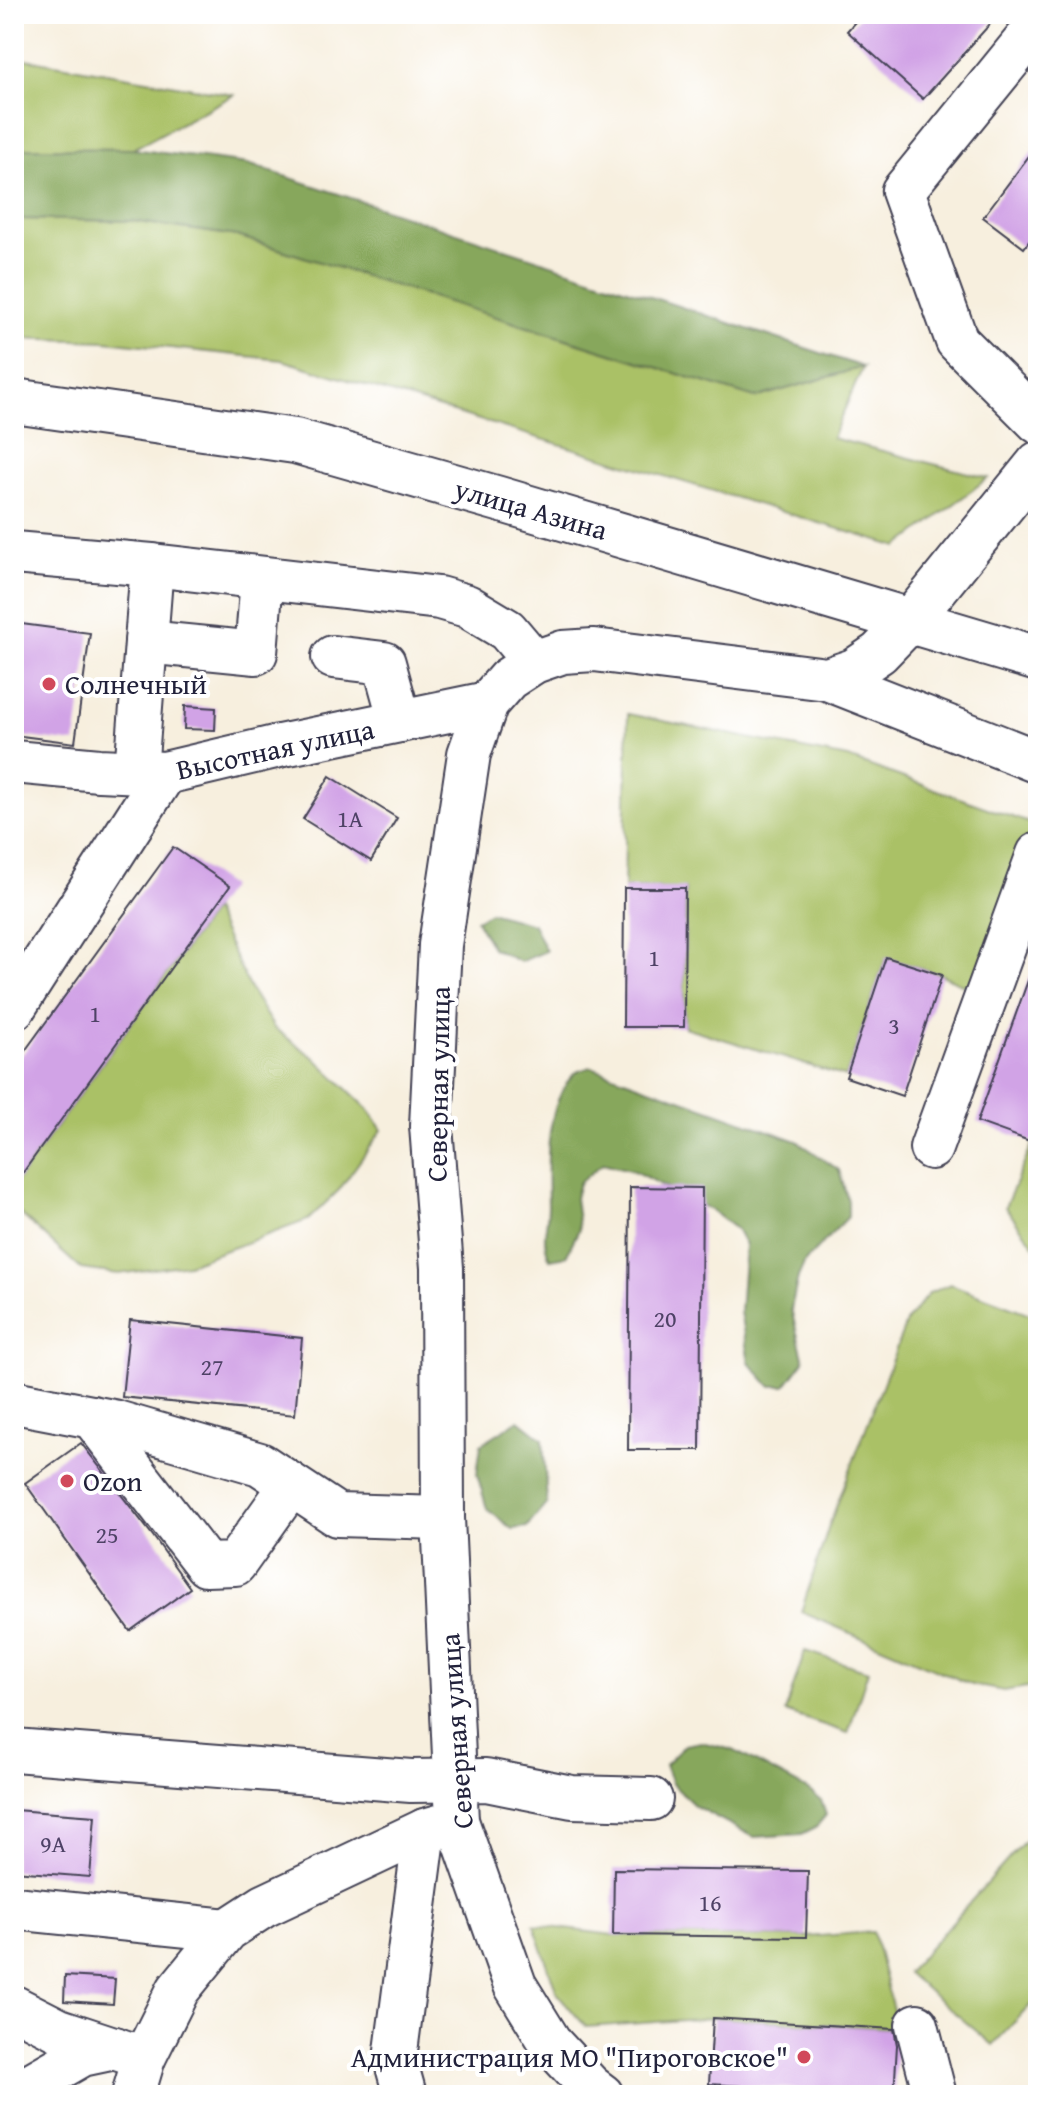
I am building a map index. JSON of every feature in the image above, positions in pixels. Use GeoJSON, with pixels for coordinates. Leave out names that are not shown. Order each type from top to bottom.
{"type":"FeatureCollection","features":[{"type":"Feature","properties":{"kind":"main road","name":"улица Азина"},"geometry":{"type":"LineString","coordinates":[[14,401],[295,441],[1038,659]]}},
{"type":"Feature","properties":{"kind":"street"},"geometry":{"type":"LineString","coordinates":[[1038,25],[903,191],[957,341],[1038,422]]}},
{"type":"Feature","properties":{"kind":"street"},"geometry":{"type":"LineString","coordinates":[[827,679],[854,670],[879,653],[911,620],[1038,463]]}},
{"type":"Feature","properties":{"kind":"street"},"geometry":{"type":"LineString","coordinates":[[14,553],[152,565],[439,598],[467,606],[507,630],[534,662]]}},
{"type":"Feature","properties":{"kind":"street"},"geometry":{"type":"LineString","coordinates":[[14,1008],[151,772],[146,642],[152,565]]}},
{"type":"Feature","properties":{"kind":"street"},"geometry":{"type":"LineString","coordinates":[[146,642],[256,653],[262,578]]}},
{"type":"Feature","properties":{"kind":"street","name":"Северная улица"},"geometry":{"type":"LineString","coordinates":[[602,2095],[552,2045],[515,1985],[446,1811],[442,1268],[431,1126],[440,945],[469,754],[487,703],[508,679],[534,662],[563,652],[594,650],[827,679],[1038,762]]}},
{"type":"Feature","properties":{"kind":"street"},"geometry":{"type":"LineString","coordinates":[[333,657],[384,663],[400,721]]}},
{"type":"Feature","properties":{"kind":"street","name":"Высотная улица"},"geometry":{"type":"LineString","coordinates":[[14,762],[151,772],[487,703]]}},
{"type":"Feature","properties":{"kind":"street"},"geometry":{"type":"LineString","coordinates":[[931,1148],[1038,854]]}},
{"type":"Feature","properties":{"kind":"street"},"geometry":{"type":"LineString","coordinates":[[14,1402],[113,1421],[260,1464],[337,1515],[443,1518]]}},
{"type":"Feature","properties":{"kind":"street"},"geometry":{"type":"LineString","coordinates":[[92,1417],[206,1565],[235,1564],[291,1485]]}},
{"type":"Feature","properties":{"kind":"street"},"geometry":{"type":"LineString","coordinates":[[14,1750],[396,1780],[446,1811]]}},
{"type":"Feature","properties":{"kind":"street"},"geometry":{"type":"LineString","coordinates":[[131,2067],[178,1990],[227,1930],[264,1906],[446,1811],[486,1780],[572,1797],[651,1799]]}},
{"type":"Feature","properties":{"kind":"street"},"geometry":{"type":"LineString","coordinates":[[405,2095],[395,2059],[446,1811]]}},
{"type":"Feature","properties":{"kind":"street"},"geometry":{"type":"LineString","coordinates":[[14,1908],[227,1930]]}},
{"type":"Feature","properties":{"kind":"street"},"geometry":{"type":"LineString","coordinates":[[14,2007],[131,2067]]}},
{"type":"Feature","properties":{"kind":"street"},"geometry":{"type":"LineString","coordinates":[[917,2025],[935,2095]]}},
{"type":"Feature","properties":{"kind":"street"},"geometry":{"type":"LineString","coordinates":[[14,2087],[30,2085],[82,2055],[131,2067]]}},
{"type":"Feature","properties":{"kind":"green space"},"geometry":{"type":"Polygon","coordinates":[[[14,57],[234,95],[133,149],[14,148],[14,57]]]}},
{"type":"Feature","properties":{"kind":"green space"},"geometry":{"type":"Polygon","coordinates":[[[14,148],[133,149],[248,164],[863,367],[755,398],[237,236],[132,221],[14,219],[14,148]]]}},
{"type":"Feature","properties":{"kind":"green space"},"geometry":{"type":"Polygon","coordinates":[[[14,219],[132,221],[237,236],[755,398],[863,367],[832,438],[988,478],[898,547],[282,360],[105,341],[14,338],[14,219]]]}},
{"type":"Feature","properties":{"kind":"green space"},"geometry":{"type":"Polygon","coordinates":[[[628,714],[848,758],[1035,825],[974,990],[942,975],[886,958],[846,1077],[684,1027],[685,889],[624,888],[628,714]]]}},
{"type":"Feature","properties":{"kind":"green space"},"geometry":{"type":"Polygon","coordinates":[[[213,910],[249,987],[274,1028],[316,1059],[368,1109],[382,1130],[339,1190],[308,1220],[188,1264],[119,1274],[81,1269],[14,1208],[14,1185],[213,910]]]}},
{"type":"Feature","properties":{"kind":"green space"},"geometry":{"type":"Polygon","coordinates":[[[490,912],[533,924],[546,951],[520,962],[492,948],[476,920],[490,912]]]}},
{"type":"Feature","properties":{"kind":"green space"},"geometry":{"type":"Polygon","coordinates":[[[591,1067],[797,1141],[839,1170],[848,1201],[848,1217],[805,1261],[798,1277],[791,1309],[804,1361],[785,1386],[770,1386],[749,1362],[740,1312],[745,1245],[737,1230],[711,1210],[634,1171],[603,1163],[579,1183],[575,1198],[579,1229],[566,1256],[550,1259],[545,1238],[552,1119],[564,1087],[574,1074],[591,1067]]]}},
{"type":"Feature","properties":{"kind":"green space"},"geometry":{"type":"Polygon","coordinates":[[[1038,1132],[1038,1250],[1005,1207],[1038,1132]]]}},
{"type":"Feature","properties":{"kind":"green space"},"geometry":{"type":"Polygon","coordinates":[[[950,1284],[1038,1317],[1038,1682],[1004,1691],[972,1685],[801,1612],[830,1523],[907,1320],[929,1293],[950,1284]]]}},
{"type":"Feature","properties":{"kind":"green space"},"geometry":{"type":"Polygon","coordinates":[[[519,1420],[543,1439],[547,1503],[527,1527],[512,1529],[487,1509],[477,1474],[481,1444],[519,1420]]]}},
{"type":"Feature","properties":{"kind":"green space"},"geometry":{"type":"Polygon","coordinates":[[[805,1651],[868,1671],[848,1733],[785,1712],[805,1651]]]}},
{"type":"Feature","properties":{"kind":"green space"},"geometry":{"type":"Polygon","coordinates":[[[701,1742],[733,1750],[808,1790],[821,1800],[826,1815],[816,1827],[802,1834],[754,1837],[695,1806],[672,1784],[665,1765],[685,1745],[701,1742]]]}},
{"type":"Feature","properties":{"kind":"green space"},"geometry":{"type":"Polygon","coordinates":[[[1038,1826],[1038,1997],[993,2045],[907,1973],[1038,1826]]]}},
{"type":"Feature","properties":{"kind":"green space"},"geometry":{"type":"Polygon","coordinates":[[[534,1925],[613,1935],[806,1937],[873,1932],[898,2029],[713,2018],[586,2027],[557,1993],[534,1925]]]}},
{"type":"Feature","properties":{"kind":"building"},"geometry":{"type":"Polygon","coordinates":[[[862,14],[999,14],[923,99],[847,31],[862,14]]]}},
{"type":"Feature","properties":{"kind":"building"},"geometry":{"type":"Polygon","coordinates":[[[1038,144],[1038,229],[1024,248],[983,217],[1038,144]]]}},
{"type":"Feature","properties":{"kind":"building","name":"Солнечный"},"geometry":{"type":"Polygon","coordinates":[[[14,623],[90,633],[75,743],[14,735],[14,623]]]}},
{"type":"Feature","properties":{"kind":"building"},"geometry":{"type":"Polygon","coordinates":[[[185,706],[216,708],[215,730],[184,729],[185,706]]]}},
{"type":"Feature","properties":{"kind":"building"},"geometry":{"type":"Polygon","coordinates":[[[330,776],[397,818],[371,861],[303,819],[330,776]]]}},
{"type":"Feature","properties":{"kind":"building"},"geometry":{"type":"Polygon","coordinates":[[[173,847],[230,886],[14,1185],[14,1066],[173,847]]]}},
{"type":"Feature","properties":{"kind":"building"},"geometry":{"type":"Polygon","coordinates":[[[624,888],[685,888],[684,1027],[623,1027],[624,888]]]}},
{"type":"Feature","properties":{"kind":"building"},"geometry":{"type":"Polygon","coordinates":[[[886,957],[942,975],[902,1096],[846,1077],[886,957]]]}},
{"type":"Feature","properties":{"kind":"building"},"geometry":{"type":"Polygon","coordinates":[[[1035,961],[1038,962],[1038,1144],[977,1122],[1035,961]]]}},
{"type":"Feature","properties":{"kind":"building"},"geometry":{"type":"Polygon","coordinates":[[[630,1187],[702,1188],[700,1450],[628,1450],[630,1187]]]}},
{"type":"Feature","properties":{"kind":"building"},"geometry":{"type":"Polygon","coordinates":[[[130,1320],[302,1338],[295,1415],[122,1397],[130,1320]]]}},
{"type":"Feature","properties":{"kind":"building"},"geometry":{"type":"Polygon","coordinates":[[[81,1443],[190,1588],[130,1631],[25,1483],[81,1443]]]}},
{"type":"Feature","properties":{"kind":"building"},"geometry":{"type":"Polygon","coordinates":[[[14,1810],[95,1816],[90,1877],[14,1871],[14,1810]]]}},
{"type":"Feature","properties":{"kind":"building"},"geometry":{"type":"Polygon","coordinates":[[[614,1869],[808,1871],[806,1937],[613,1935],[614,1869]]]}},
{"type":"Feature","properties":{"kind":"building"},"geometry":{"type":"Polygon","coordinates":[[[65,1976],[115,1979],[113,2004],[64,2001],[65,1976]]]}},
{"type":"Feature","properties":{"kind":"building","name":"Администрация МО \"Пироговское\""},"geometry":{"type":"Polygon","coordinates":[[[713,2018],[894,2029],[897,2045],[894,2095],[709,2084],[713,2018]]]}},
{"type":"Feature","properties":{"kind":"place","name":"Солнечный"},"geometry":{"type":"Point","coordinates":[49,684]}},
{"type":"Feature","properties":{"kind":"place","name":"Ozon"},"geometry":{"type":"Point","coordinates":[67,1481]}},
{"type":"Feature","properties":{"kind":"place","name":"Администрация МО \"Пироговское\""},"geometry":{"type":"Point","coordinates":[804,2057]}}]}
